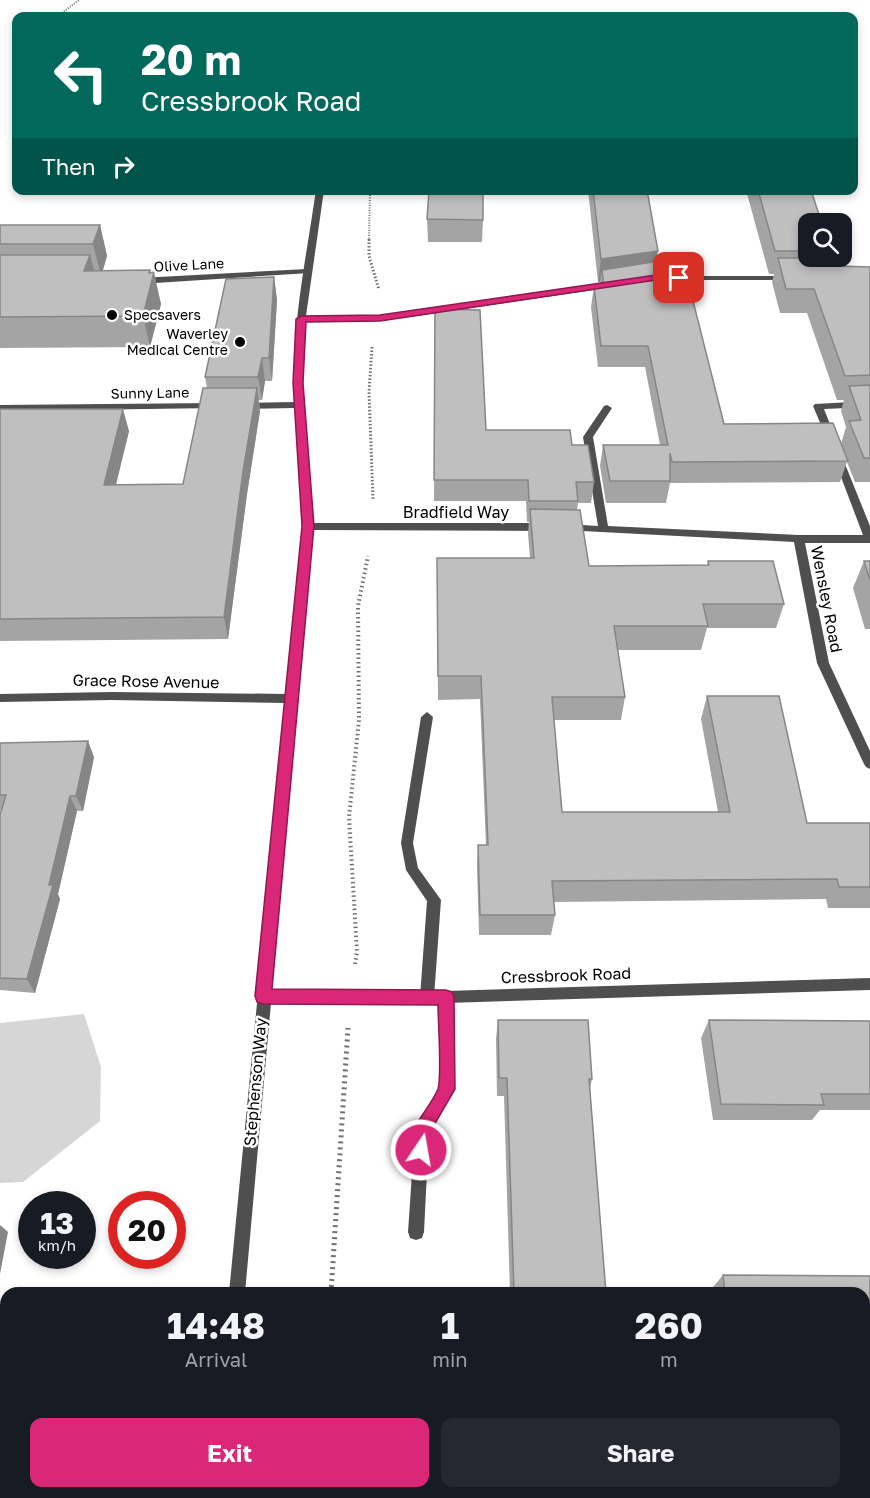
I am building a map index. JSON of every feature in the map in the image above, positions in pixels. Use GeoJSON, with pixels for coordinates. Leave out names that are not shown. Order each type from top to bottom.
{"type":"FeatureCollection","features":[{"type":"Feature","properties":{"kind":"street","name":"Stephenson Way"},"geometry":{"type":"LineString","coordinates":[[238,1287],[308,526],[298,383],[301,319],[319,195]]}},
{"type":"Feature","properties":{"kind":"street","name":"Olive Lane"},"geometry":{"type":"LineString","coordinates":[[127,281],[307,271]]}},
{"type":"Feature","properties":{"kind":"street"},"geometry":{"type":"LineString","coordinates":[[656,278],[798,278]]}},
{"type":"Feature","properties":{"kind":"street"},"geometry":{"type":"LineString","coordinates":[[301,319],[380,318],[620,283]]}},
{"type":"Feature","properties":{"kind":"street","name":"Bradfield Way"},"geometry":{"type":"LineString","coordinates":[[308,526],[603,528],[799,539],[870,539],[818,406],[870,404]]}},
{"type":"Feature","properties":{"kind":"street","name":"Sunny Lane"},"geometry":{"type":"LineString","coordinates":[[0,408],[300,405]]}},
{"type":"Feature","properties":{"kind":"street"},"geometry":{"type":"LineString","coordinates":[[603,528],[588,437],[607,408]]}},
{"type":"Feature","properties":{"kind":"street","name":"Wensley Road"},"geometry":{"type":"LineString","coordinates":[[799,539],[823,663],[870,764]]}},
{"type":"Feature","properties":{"kind":"street","name":"Grace Rose Avenue"},"geometry":{"type":"LineString","coordinates":[[0,698],[112,696],[292,699]]}},
{"type":"Feature","properties":{"kind":"street"},"geometry":{"type":"LineString","coordinates":[[427,717],[406,843],[412,870],[434,900],[427,997]]}},
{"type":"Feature","properties":{"kind":"street","name":"Cressbrook Road"},"geometry":{"type":"LineString","coordinates":[[263,996],[446,997],[870,984]]}},
{"type":"Feature","properties":{"kind":"street"},"geometry":{"type":"LineString","coordinates":[[416,1232],[422,1130],[446,1089],[446,997]]}},
{"type":"Feature","properties":{"kind":"path"},"geometry":{"type":"LineString","coordinates":[[63,12],[79,0]]}},
{"type":"Feature","properties":{"kind":"path"},"geometry":{"type":"LineString","coordinates":[[331,1287],[350,998],[357,952],[349,817],[359,720],[358,606],[374,526],[369,392],[372,343],[380,318],[380,295],[369,256],[370,195]]}},
{"type":"Feature","properties":{"kind":"shaded area"},"geometry":{"type":"Polygon","coordinates":[[[84,1014],[101,1067],[100,1121],[23,1182],[0,1183],[0,1023],[84,1014]]]}},
{"type":"Feature","properties":{"kind":"building"},"geometry":{"type":"Polygon","coordinates":[[[429,195],[483,195],[483,220],[427,219],[429,195]]]}},
{"type":"Feature","properties":{"kind":"building"},"geometry":{"type":"Polygon","coordinates":[[[594,195],[648,195],[658,251],[601,259],[594,195]]]}},
{"type":"Feature","properties":{"kind":"building"},"geometry":{"type":"Polygon","coordinates":[[[759,195],[813,195],[818,213],[798,213],[798,251],[775,251],[759,195]]]}},
{"type":"Feature","properties":{"kind":"building"},"geometry":{"type":"Polygon","coordinates":[[[0,225],[100,225],[93,244],[0,244],[0,225]]]}},
{"type":"Feature","properties":{"kind":"building"},"geometry":{"type":"Polygon","coordinates":[[[0,255],[90,255],[84,271],[150,270],[149,273],[154,272],[143,316],[0,317],[0,255]]]}},
{"type":"Feature","properties":{"kind":"building"},"geometry":{"type":"Polygon","coordinates":[[[778,258],[798,258],[798,267],[870,267],[870,375],[845,376],[814,289],[786,289],[778,258]]]}},
{"type":"Feature","properties":{"kind":"building"},"geometry":{"type":"Polygon","coordinates":[[[659,261],[662,277],[687,277],[724,424],[833,423],[848,461],[672,462],[670,453],[670,481],[610,481],[603,445],[668,445],[648,346],[601,346],[594,286],[604,286],[602,270],[659,261]]]}},
{"type":"Feature","properties":{"kind":"building","name":"Waverley Medical Centre"},"geometry":{"type":"Polygon","coordinates":[[[274,277],[269,358],[262,358],[258,377],[205,377],[226,279],[274,277]]]}},
{"type":"Feature","properties":{"kind":"building"},"geometry":{"type":"Polygon","coordinates":[[[435,309],[480,310],[486,430],[570,430],[572,445],[588,445],[594,482],[576,482],[578,501],[529,501],[528,480],[434,480],[435,309]]]}},
{"type":"Feature","properties":{"kind":"building"},"geometry":{"type":"Polygon","coordinates":[[[870,385],[870,458],[864,458],[849,421],[861,420],[849,386],[870,385]]]}},
{"type":"Feature","properties":{"kind":"building"},"geometry":{"type":"Polygon","coordinates":[[[203,388],[257,388],[243,471],[224,617],[0,619],[0,409],[123,409],[104,485],[183,484],[203,388]]]}},
{"type":"Feature","properties":{"kind":"building"},"geometry":{"type":"Polygon","coordinates":[[[530,509],[580,510],[589,566],[709,565],[708,561],[773,561],[784,604],[703,604],[708,626],[614,626],[625,697],[552,697],[562,812],[730,812],[707,696],[779,696],[807,823],[870,823],[870,887],[839,887],[837,879],[552,881],[555,915],[480,915],[478,845],[488,845],[481,676],[438,676],[437,558],[534,558],[530,509]]]}},
{"type":"Feature","properties":{"kind":"building"},"geometry":{"type":"Polygon","coordinates":[[[864,561],[870,561],[870,580],[864,561]]]}},
{"type":"Feature","properties":{"kind":"building"},"geometry":{"type":"Polygon","coordinates":[[[88,741],[76,796],[70,796],[49,885],[53,885],[27,979],[0,978],[0,815],[6,795],[0,795],[0,743],[88,741]]]}},
{"type":"Feature","properties":{"kind":"building"},"geometry":{"type":"Polygon","coordinates":[[[498,1020],[588,1020],[592,1079],[589,1079],[606,1287],[514,1287],[507,1078],[499,1078],[498,1020]]]}},
{"type":"Feature","properties":{"kind":"building"},"geometry":{"type":"Polygon","coordinates":[[[709,1020],[870,1021],[870,1094],[821,1094],[824,1105],[721,1104],[709,1020]]]}},
{"type":"Feature","properties":{"kind":"building"},"geometry":{"type":"Polygon","coordinates":[[[723,1275],[870,1276],[870,1287],[724,1287],[723,1275]]]}},
{"type":"Feature","properties":{"kind":"place","name":"Specsavers"},"geometry":{"type":"Point","coordinates":[112,315]}},
{"type":"Feature","properties":{"kind":"place","name":"Waverley Medical Centre"},"geometry":{"type":"Point","coordinates":[240,342]}},
{"type":"Feature","properties":{"kind":"route"},"geometry":{"type":"LineString","coordinates":[[421,1150],[422,1130],[446,1089],[446,997],[263,996],[308,526],[298,383],[301,319],[380,318],[656,278],[679,278]]}}]}
